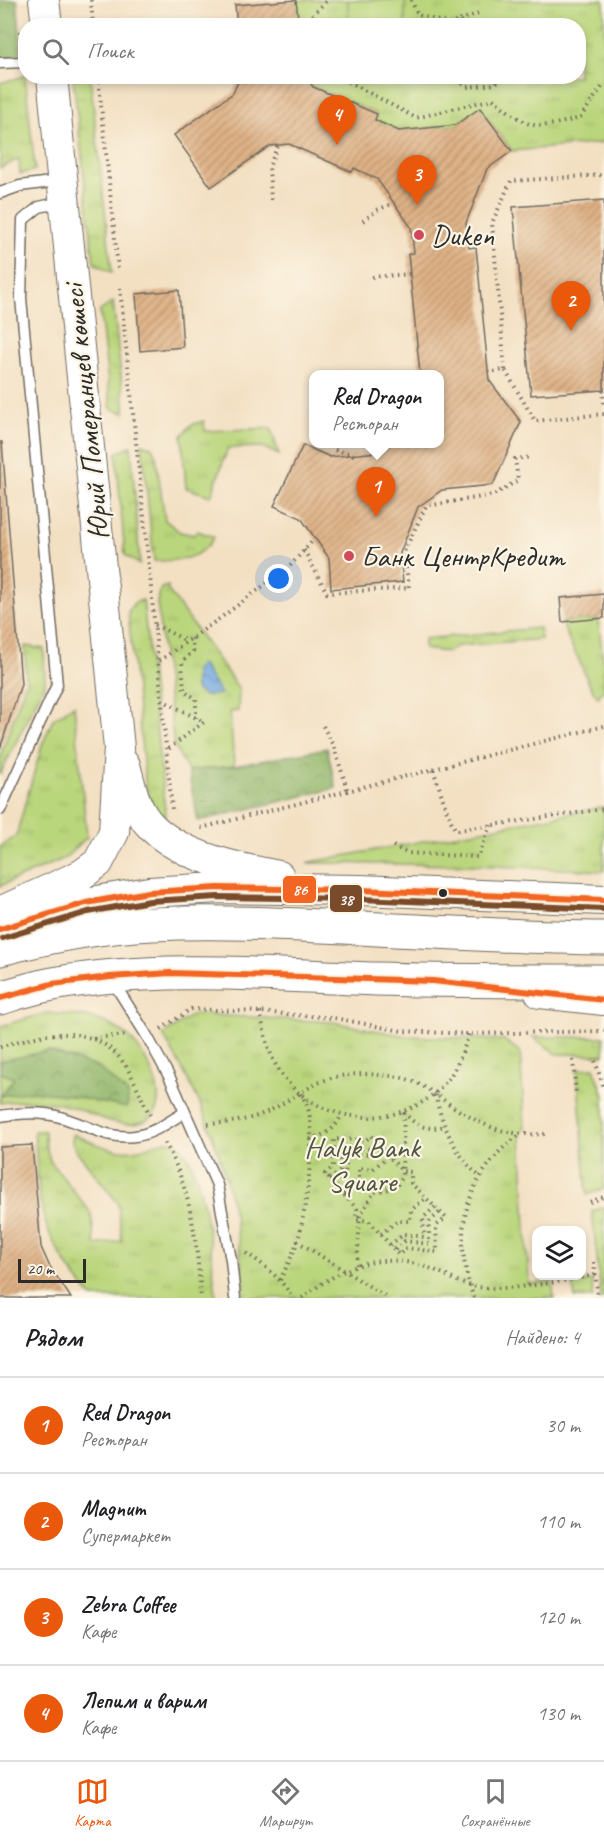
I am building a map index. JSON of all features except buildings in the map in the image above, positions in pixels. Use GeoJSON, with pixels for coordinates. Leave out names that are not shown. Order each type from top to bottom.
{"type":"FeatureCollection","features":[{"type":"Feature","properties":{"kind":"main road"},"geometry":{"type":"LineString","coordinates":[[0,949],[87,930],[152,924],[219,923],[316,926],[552,938],[604,938]]}},
{"type":"Feature","properties":{"kind":"main road"},"geometry":{"type":"LineString","coordinates":[[0,998],[52,984],[170,973],[433,981],[604,981]]}},
{"type":"Feature","properties":{"kind":"street"},"geometry":{"type":"LineString","coordinates":[[36,18],[44,0]]}},
{"type":"Feature","properties":{"kind":"street","name":"Юрий Померанцев көшесі"},"geometry":{"type":"LineString","coordinates":[[53,84],[119,748]]}},
{"type":"Feature","properties":{"kind":"street"},"geometry":{"type":"LineString","coordinates":[[119,748],[139,809],[151,827],[171,843],[196,854],[257,872],[360,890]]}},
{"type":"Feature","properties":{"kind":"street"},"geometry":{"type":"LineString","coordinates":[[0,912],[81,874],[98,863],[114,832],[119,748]]}},
{"type":"Feature","properties":{"kind":"street"},"geometry":{"type":"LineString","coordinates":[[0,929],[86,903],[149,892],[218,888],[360,890],[604,900]]}},
{"type":"Feature","properties":{"kind":"street"},"geometry":{"type":"LineString","coordinates":[[552,938],[604,929]]}},
{"type":"Feature","properties":{"kind":"street"},"geometry":{"type":"LineString","coordinates":[[433,981],[604,1000]]}},
{"type":"Feature","properties":{"kind":"lane"},"geometry":{"type":"LineString","coordinates":[[0,63],[18,62]]}},
{"type":"Feature","properties":{"kind":"lane"},"geometry":{"type":"LineString","coordinates":[[0,193],[20,186],[64,191]]}},
{"type":"Feature","properties":{"kind":"lane"},"geometry":{"type":"LineString","coordinates":[[0,810],[57,685],[21,298],[23,220],[64,191]]}},
{"type":"Feature","properties":{"kind":"lane"},"geometry":{"type":"LineString","coordinates":[[110,977],[147,1036],[185,1112],[217,1185],[231,1260],[235,1298]]}},
{"type":"Feature","properties":{"kind":"lane"},"geometry":{"type":"LineString","coordinates":[[0,1116],[37,1113],[59,1116],[118,1137],[137,1136],[185,1112]]}},
{"type":"Feature","properties":{"kind":"path"},"geometry":{"type":"LineString","coordinates":[[91,0],[92,18]]}},
{"type":"Feature","properties":{"kind":"path"},"geometry":{"type":"LineString","coordinates":[[310,18],[327,0]]}},
{"type":"Feature","properties":{"kind":"path"},"geometry":{"type":"LineString","coordinates":[[411,0],[418,15],[427,18]]}},
{"type":"Feature","properties":{"kind":"path"},"geometry":{"type":"LineString","coordinates":[[465,18],[477,13]]}},
{"type":"Feature","properties":{"kind":"path"},"geometry":{"type":"LineString","coordinates":[[99,84],[118,268]]}},
{"type":"Feature","properties":{"kind":"path"},"geometry":{"type":"LineString","coordinates":[[353,84],[416,118],[493,99],[522,122],[544,127],[580,118],[604,84]]}},
{"type":"Feature","properties":{"kind":"path"},"geometry":{"type":"LineString","coordinates":[[463,84],[467,87],[495,84]]}},
{"type":"Feature","properties":{"kind":"path"},"geometry":{"type":"LineString","coordinates":[[271,200],[269,166],[278,145]]}},
{"type":"Feature","properties":{"kind":"path"},"geometry":{"type":"LineString","coordinates":[[604,174],[511,181],[492,223],[505,370],[536,421],[604,414]]}},
{"type":"Feature","properties":{"kind":"path"},"geometry":{"type":"LineString","coordinates":[[363,221],[377,210],[394,203]]}},
{"type":"Feature","properties":{"kind":"path"},"geometry":{"type":"LineString","coordinates":[[372,277],[410,274]]}},
{"type":"Feature","properties":{"kind":"path"},"geometry":{"type":"LineString","coordinates":[[120,288],[159,661],[172,814]]}},
{"type":"Feature","properties":{"kind":"path"},"geometry":{"type":"LineString","coordinates":[[488,372],[505,370]]}},
{"type":"Feature","properties":{"kind":"path"},"geometry":{"type":"LineString","coordinates":[[603,390],[604,404]]}},
{"type":"Feature","properties":{"kind":"path"},"geometry":{"type":"LineString","coordinates":[[336,448],[354,455]]}},
{"type":"Feature","properties":{"kind":"path"},"geometry":{"type":"LineString","coordinates":[[304,550],[327,592],[409,588],[404,552],[426,506],[494,495],[518,480],[515,459],[532,457]]}},
{"type":"Feature","properties":{"kind":"path"},"geometry":{"type":"LineString","coordinates":[[159,661],[290,566],[315,538]]}},
{"type":"Feature","properties":{"kind":"path"},"geometry":{"type":"LineString","coordinates":[[155,625],[188,641]]}},
{"type":"Feature","properties":{"kind":"path"},"geometry":{"type":"LineString","coordinates":[[193,638],[194,651],[182,662],[184,690],[196,699],[196,718]]}},
{"type":"Feature","properties":{"kind":"path"},"geometry":{"type":"LineString","coordinates":[[162,700],[204,722],[166,751]]}},
{"type":"Feature","properties":{"kind":"path"},"geometry":{"type":"LineString","coordinates":[[323,726],[334,747],[348,792]]}},
{"type":"Feature","properties":{"kind":"path"},"geometry":{"type":"LineString","coordinates":[[198,828],[604,726]]}},
{"type":"Feature","properties":{"kind":"path"},"geometry":{"type":"LineString","coordinates":[[433,770],[455,829],[604,809]]}},
{"type":"Feature","properties":{"kind":"path"},"geometry":{"type":"LineString","coordinates":[[393,846],[407,853],[478,857],[491,825]]}},
{"type":"Feature","properties":{"kind":"path"},"geometry":{"type":"LineString","coordinates":[[93,1038],[147,1036],[191,1009],[334,1018],[402,1031],[469,1034],[604,1031]]}},
{"type":"Feature","properties":{"kind":"path"},"geometry":{"type":"LineString","coordinates":[[260,1012],[271,1053],[278,1069],[300,1093],[308,1106],[310,1139],[307,1191],[297,1241],[280,1281]]}},
{"type":"Feature","properties":{"kind":"path"},"geometry":{"type":"LineString","coordinates":[[300,1093],[341,1115],[374,1117],[404,1112],[435,1093],[454,1071],[469,1034]]}},
{"type":"Feature","properties":{"kind":"path"},"geometry":{"type":"LineString","coordinates":[[573,1060],[576,1094]]}},
{"type":"Feature","properties":{"kind":"path"},"geometry":{"type":"LineString","coordinates":[[594,1061],[604,1088]]}},
{"type":"Feature","properties":{"kind":"path"},"geometry":{"type":"LineString","coordinates":[[204,1125],[239,1121],[263,1114],[321,1082],[341,1076],[367,1074],[395,1076],[426,1086],[473,1119],[495,1129],[521,1135],[546,1134]]}},
{"type":"Feature","properties":{"kind":"path"},"geometry":{"type":"LineString","coordinates":[[435,1093],[444,1126],[458,1153],[480,1177]]}},
{"type":"Feature","properties":{"kind":"path"},"geometry":{"type":"LineString","coordinates":[[404,1112],[418,1125],[434,1129],[444,1126]]}},
{"type":"Feature","properties":{"kind":"path"},"geometry":{"type":"LineString","coordinates":[[357,1265],[360,1216],[374,1192],[395,1188],[402,1178],[404,1112]]}},
{"type":"Feature","properties":{"kind":"path"},"geometry":{"type":"LineString","coordinates":[[310,1139],[331,1131],[339,1122],[341,1115]]}},
{"type":"Feature","properties":{"kind":"path"},"geometry":{"type":"LineString","coordinates":[[474,1298],[464,1263],[462,1237],[464,1214],[472,1190],[480,1177],[506,1143],[521,1135]]}},
{"type":"Feature","properties":{"kind":"path"},"geometry":{"type":"LineString","coordinates":[[371,1136],[388,1156],[402,1171],[411,1172],[411,1183],[446,1218],[436,1226],[437,1252],[406,1248],[399,1255],[369,1221],[356,1219],[357,1209],[325,1174],[333,1167],[334,1139],[366,1140],[371,1136]]}},
{"type":"Feature","properties":{"kind":"path"},"geometry":{"type":"LineString","coordinates":[[332,1182],[345,1175],[347,1154],[368,1154],[378,1145]]}},
{"type":"Feature","properties":{"kind":"path"},"geometry":{"type":"LineString","coordinates":[[332,1182],[340,1171],[340,1146],[369,1149],[378,1145]]}},
{"type":"Feature","properties":{"kind":"path"},"geometry":{"type":"LineString","coordinates":[[343,1194],[359,1181],[359,1168],[373,1169],[388,1156]]}},
{"type":"Feature","properties":{"kind":"path"},"geometry":{"type":"LineString","coordinates":[[381,1234],[397,1221],[410,1221],[411,1210],[426,1197]]}},
{"type":"Feature","properties":{"kind":"path"},"geometry":{"type":"LineString","coordinates":[[590,1202],[604,1197]]}},
{"type":"Feature","properties":{"kind":"path"},"geometry":{"type":"LineString","coordinates":[[390,1245],[404,1234],[424,1237],[423,1218],[435,1207]]}},
{"type":"Feature","properties":{"kind":"path"},"geometry":{"type":"LineString","coordinates":[[394,1250],[405,1241],[429,1244],[429,1222],[440,1212]]}},
{"type":"Feature","properties":{"kind":"path"},"geometry":{"type":"LineString","coordinates":[[297,1241],[388,1298]]}},
{"type":"Feature","properties":{"kind":"path"},"geometry":{"type":"LineString","coordinates":[[241,1249],[262,1263],[293,1298]]}},
{"type":"Feature","properties":{"kind":"path"},"geometry":{"type":"LineString","coordinates":[[302,1298],[343,1271],[357,1265],[391,1259],[409,1261],[470,1286],[490,1288],[595,1275]]}},
{"type":"Feature","properties":{"kind":"path"},"geometry":{"type":"LineString","coordinates":[[594,1262],[598,1298]]}},
{"type":"Feature","properties":{"kind":"green space"},"geometry":{"type":"Polygon","coordinates":[[[0,0],[17,0],[18,56],[0,57],[0,0]]]}},
{"type":"Feature","properties":{"kind":"green space"},"geometry":{"type":"Polygon","coordinates":[[[296,0],[604,0],[604,143],[512,151],[480,108],[455,125],[399,131],[375,120],[377,114],[313,87],[311,84],[586,84],[586,18],[298,18],[296,0]]]}},
{"type":"Feature","properties":{"kind":"green space"},"geometry":{"type":"Polygon","coordinates":[[[348,0],[405,0],[405,18],[348,18],[348,0]]]}},
{"type":"Feature","properties":{"kind":"green space"},"geometry":{"type":"Polygon","coordinates":[[[18,78],[18,84],[26,84],[35,170],[20,174],[19,159],[0,168],[0,83],[18,78]]]}},
{"type":"Feature","properties":{"kind":"green space"},"geometry":{"type":"Polygon","coordinates":[[[74,84],[91,84],[112,273],[94,263],[74,84]]]}},
{"type":"Feature","properties":{"kind":"green space"},"geometry":{"type":"Polygon","coordinates":[[[113,302],[125,413],[111,409],[100,311],[113,302]]]}},
{"type":"Feature","properties":{"kind":"green space"},"geometry":{"type":"Polygon","coordinates":[[[204,421],[205,431],[271,428],[279,455],[262,447],[228,448],[211,496],[186,488],[182,436],[191,425],[204,421]]]}},
{"type":"Feature","properties":{"kind":"green space"},"geometry":{"type":"Polygon","coordinates":[[[142,444],[152,447],[156,457],[165,520],[180,532],[194,535],[198,531],[214,537],[209,545],[196,555],[188,558],[154,561],[142,444]]]}},
{"type":"Feature","properties":{"kind":"green space"},"geometry":{"type":"Polygon","coordinates":[[[131,446],[140,565],[125,555],[116,453],[131,446]]]}},
{"type":"Feature","properties":{"kind":"green space"},"geometry":{"type":"Polygon","coordinates":[[[168,586],[168,590],[239,689],[238,711],[230,712],[234,766],[188,771],[174,745],[157,602],[161,588],[168,586]]]}},
{"type":"Feature","properties":{"kind":"green space"},"geometry":{"type":"Polygon","coordinates":[[[143,600],[166,820],[156,812],[146,789],[128,612],[134,603],[143,600]]]}},
{"type":"Feature","properties":{"kind":"green space"},"geometry":{"type":"Polygon","coordinates":[[[598,619],[604,689],[598,697],[589,683],[562,622],[598,619]]]}},
{"type":"Feature","properties":{"kind":"green space"},"geometry":{"type":"Polygon","coordinates":[[[539,628],[541,639],[457,646],[448,652],[424,649],[424,639],[539,628]]]}},
{"type":"Feature","properties":{"kind":"green space"},"geometry":{"type":"Polygon","coordinates":[[[25,646],[44,649],[45,683],[0,775],[0,757],[26,682],[25,646]]]}},
{"type":"Feature","properties":{"kind":"green space"},"geometry":{"type":"Polygon","coordinates":[[[74,705],[87,837],[65,858],[0,886],[0,847],[16,836],[42,745],[53,719],[74,705]]]}},
{"type":"Feature","properties":{"kind":"green space"},"geometry":{"type":"Polygon","coordinates":[[[327,748],[336,788],[198,821],[188,771],[234,766],[327,748]]]}},
{"type":"Feature","properties":{"kind":"green space"},"geometry":{"type":"Polygon","coordinates":[[[604,807],[604,871],[475,865],[306,863],[604,807]]]}},
{"type":"Feature","properties":{"kind":"green space"},"geometry":{"type":"Polygon","coordinates":[[[47,1013],[78,1016],[107,1023],[133,1041],[148,1065],[158,1092],[158,1105],[153,1115],[143,1122],[123,1124],[56,1104],[24,1101],[0,1103],[0,1026],[47,1013]]]}},
{"type":"Feature","properties":{"kind":"green space","name":"Halyk Bank Square"},"geometry":{"type":"Polygon","coordinates":[[[194,1014],[332,1022],[405,1036],[504,1040],[520,1052],[525,1128],[521,1135],[529,1284],[552,1282],[554,1298],[245,1298],[236,1225],[219,1156],[198,1100],[163,1035],[194,1014]]]}},
{"type":"Feature","properties":{"kind":"green space"},"geometry":{"type":"Polygon","coordinates":[[[533,1037],[604,1037],[604,1055],[557,1054],[533,1037]]]}},
{"type":"Feature","properties":{"kind":"green space"},"geometry":{"type":"Polygon","coordinates":[[[48,1051],[99,1068],[128,1094],[127,1108],[66,1095],[32,1091],[1,1096],[14,1078],[0,1073],[0,1061],[48,1051]]]}},
{"type":"Feature","properties":{"kind":"green space"},"geometry":{"type":"Polygon","coordinates":[[[594,1068],[604,1096],[604,1189],[587,1195],[577,1069],[594,1068]]]}},
{"type":"Feature","properties":{"kind":"green space"},"geometry":{"type":"Polygon","coordinates":[[[34,1131],[45,1131],[45,1142],[50,1161],[91,1213],[95,1245],[122,1241],[118,1203],[76,1150],[72,1142],[73,1134],[114,1149],[139,1149],[166,1141],[182,1148],[191,1163],[205,1210],[216,1298],[92,1298],[59,1253],[47,1227],[40,1200],[34,1131]]]}},
{"type":"Feature","properties":{"kind":"green space"},"geometry":{"type":"Polygon","coordinates":[[[604,1207],[604,1298],[601,1298],[592,1211],[604,1207]]]}},
{"type":"Feature","properties":{"kind":"green space"},"geometry":{"type":"Polygon","coordinates":[[[592,1281],[593,1298],[575,1298],[572,1283],[592,1281]]]}},
{"type":"Feature","properties":{"kind":"water"},"geometry":{"type":"Polygon","coordinates":[[[201,664],[221,694],[205,696],[195,689],[195,671],[201,664]]]}},
{"type":"Feature","properties":{"kind":"transit line","name":"86"},"geometry":{"type":"LineString","coordinates":[[0,929],[86,903],[149,892],[218,888],[360,890],[604,900]]}},
{"type":"Feature","properties":{"kind":"transit line","name":"38"},"geometry":{"type":"LineString","coordinates":[[3,938],[88,912],[150,901],[218,897],[360,899],[604,909]]}},
{"type":"Feature","properties":{"kind":"transit line","name":"86"},"geometry":{"type":"LineString","coordinates":[[0,998],[52,984],[170,973],[433,981],[604,1000]]}},
{"type":"Feature","properties":{"kind":"place","name":"Лепим и варим"},"geometry":{"type":"Point","coordinates":[337,145]}},
{"type":"Feature","properties":{"kind":"place","name":"Zebra Coffee"},"geometry":{"type":"Point","coordinates":[417,205]}},
{"type":"Feature","properties":{"kind":"place","name":"Duken"},"geometry":{"type":"Point","coordinates":[419,235]}},
{"type":"Feature","properties":{"kind":"place","name":"Magnum"},"geometry":{"type":"Point","coordinates":[571,331]}},
{"type":"Feature","properties":{"kind":"place","name":"Red Dragon"},"geometry":{"type":"Point","coordinates":[376,517]}},
{"type":"Feature","properties":{"kind":"place","name":"Банк ЦентрКредит"},"geometry":{"type":"Point","coordinates":[349,556]}}]}
